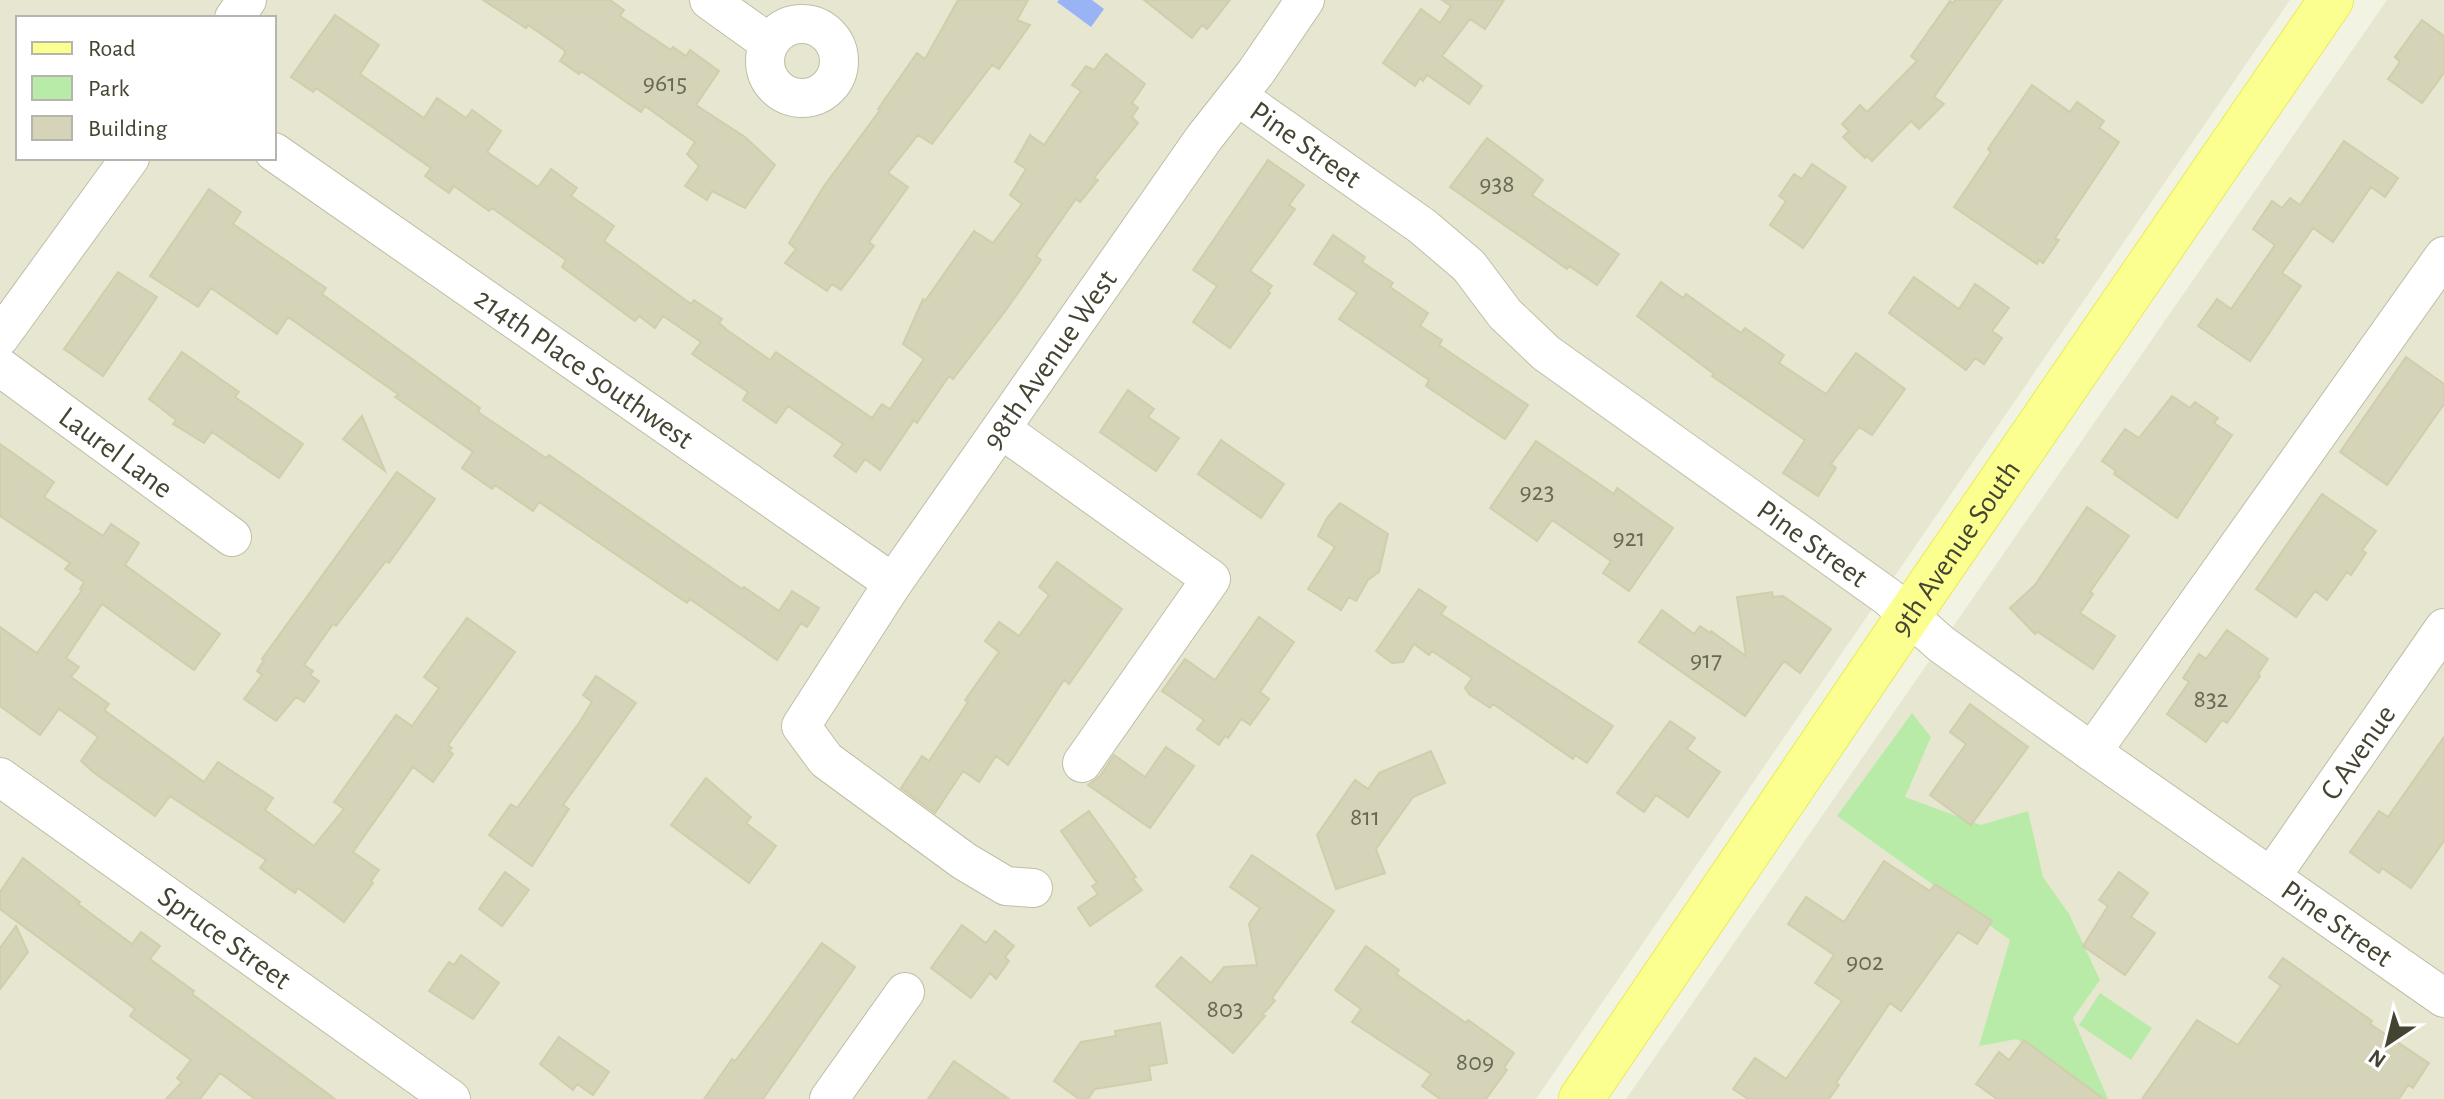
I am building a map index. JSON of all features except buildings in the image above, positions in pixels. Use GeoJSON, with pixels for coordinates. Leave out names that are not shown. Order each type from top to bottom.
{"type":"FeatureCollection","features":[{"type":"Feature","properties":{"kind":"main road","name":"9th Avenue South"},"geometry":{"type":"LineString","coordinates":[[1581,1099],[2331,0]]}},
{"type":"Feature","properties":{"kind":"street"},"geometry":{"type":"LineString","coordinates":[[709,0],[769,43]]}},
{"type":"Feature","properties":{"kind":"street","name":"98th Avenue West"},"geometry":{"type":"LineString","coordinates":[[1033,888],[1006,886],[964,861],[826,760],[801,726],[893,583],[1204,138],[1305,0]]}},
{"type":"Feature","properties":{"kind":"street","name":"Pine Street"},"geometry":{"type":"LineString","coordinates":[[1237,96],[1422,226],[1469,266],[1505,314],[1546,353],[1909,615],[1941,644],[2092,752],[2271,877],[2440,988]]}},
{"type":"Feature","properties":{"kind":"street","name":"214th Place Southwest"},"geometry":{"type":"LineString","coordinates":[[276,153],[893,583]]}},
{"type":"Feature","properties":{"kind":"street"},"geometry":{"type":"LineString","coordinates":[[0,337],[129,160]]}},
{"type":"Feature","properties":{"kind":"street"},"geometry":{"type":"LineString","coordinates":[[2092,752],[2444,256]]}},
{"type":"Feature","properties":{"kind":"street","name":"Laurel Lane"},"geometry":{"type":"LineString","coordinates":[[0,367],[232,537]]}},
{"type":"Feature","properties":{"kind":"street"},"geometry":{"type":"LineString","coordinates":[[1001,429],[1211,579],[1082,763]]}},
{"type":"Feature","properties":{"kind":"street","name":"C Avenue"},"geometry":{"type":"LineString","coordinates":[[2271,877],[2444,628]]}},
{"type":"Feature","properties":{"kind":"street","name":"Spruce Street"},"geometry":{"type":"LineString","coordinates":[[0,777],[451,1099]]}},
{"type":"Feature","properties":{"kind":"street"},"geometry":{"type":"LineString","coordinates":[[829,1099],[905,992]]}},
{"type":"Feature","properties":{"kind":"shaded area"},"geometry":{"type":"Polygon","coordinates":[[[0,0],[2290,0],[1536,1099],[0,1099],[0,0]]]}},
{"type":"Feature","properties":{"kind":"shaded area"},"geometry":{"type":"Polygon","coordinates":[[[2387,0],[2444,0],[2444,1099],[1626,1099],[2387,0]]]}},
{"type":"Feature","properties":{"kind":"green space"},"geometry":{"type":"Polygon","coordinates":[[[1912,713],[1931,737],[1905,797],[1981,825],[2028,811],[2043,877],[2069,914],[2100,980],[2073,1018],[2108,1099],[2017,1039],[1979,1046],[2010,940],[1837,816],[1912,713]]]}},
{"type":"Feature","properties":{"kind":"green space"},"geometry":{"type":"Polygon","coordinates":[[[2100,993],[2152,1028],[2131,1060],[2079,1025],[2100,993]]]}},
{"type":"Feature","properties":{"kind":"water"},"geometry":{"type":"Polygon","coordinates":[[[1092,0],[1104,9],[1091,27],[1057,2],[1092,0]]]}}]}
